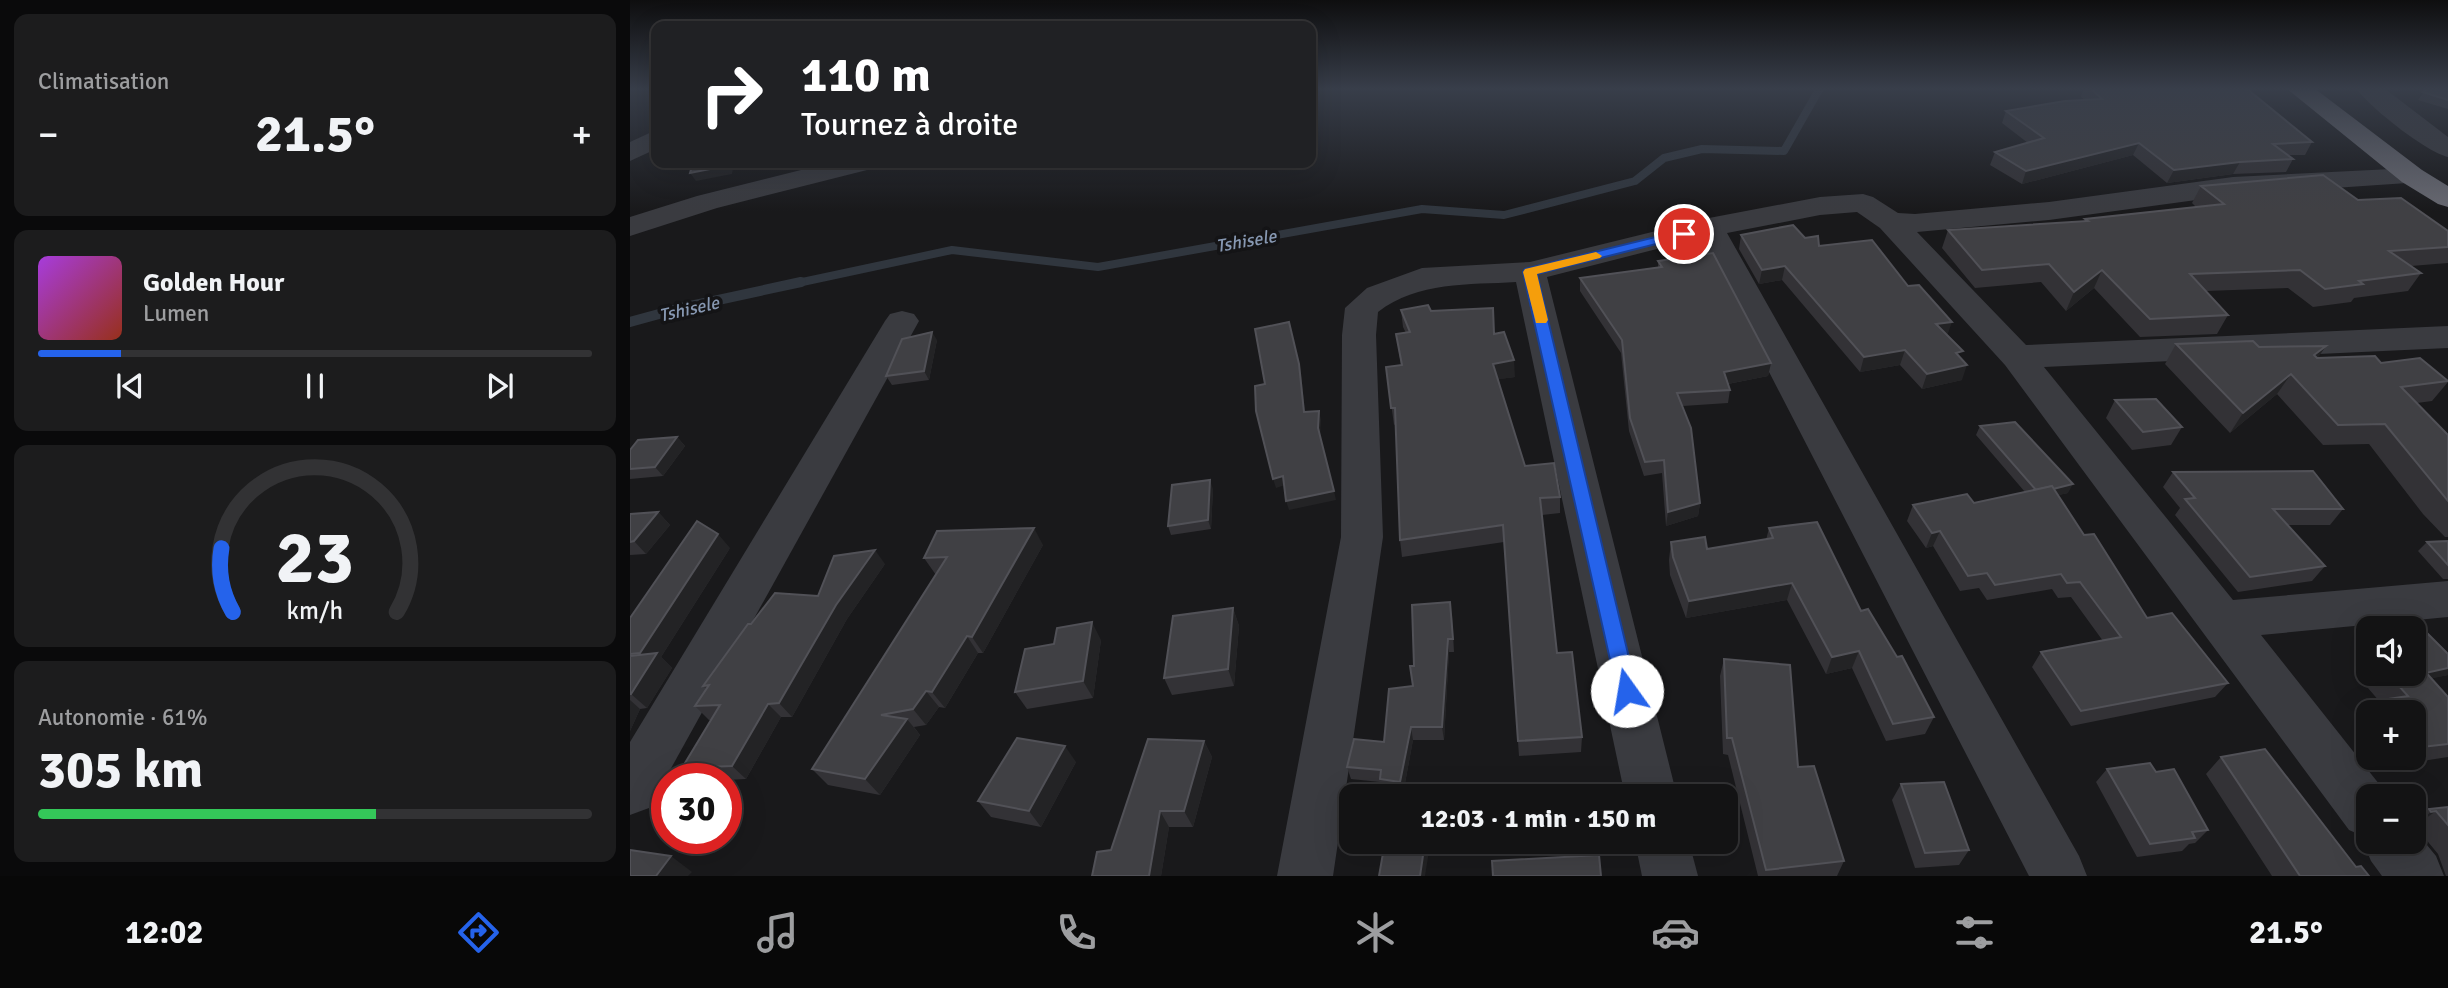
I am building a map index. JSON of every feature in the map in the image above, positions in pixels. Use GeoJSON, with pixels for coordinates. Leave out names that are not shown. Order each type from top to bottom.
{"type":"FeatureCollection","features":[{"type":"Feature","properties":{"kind":"highway"},"geometry":{"type":"LineString","coordinates":[[2350,129],[2412,176],[2448,198]]}},
{"type":"Feature","properties":{"kind":"street"},"geometry":{"type":"LineString","coordinates":[[2419,129],[2448,149]]}},
{"type":"Feature","properties":{"kind":"street"},"geometry":{"type":"LineString","coordinates":[[630,153],[651,141]]}},
{"type":"Feature","properties":{"kind":"street"},"geometry":{"type":"LineString","coordinates":[[630,227],[707,202],[841,168]]}},
{"type":"Feature","properties":{"kind":"street"},"geometry":{"type":"LineString","coordinates":[[1891,222],[1915,223],[2049,211],[2233,186],[2412,176]]}},
{"type":"Feature","properties":{"kind":"street"},"geometry":{"type":"LineString","coordinates":[[1304,876],[1362,537],[1359,335],[1362,307],[1379,295],[1422,278],[1530,272],[1709,227],[1849,203],[1863,203],[1891,222],[2017,358],[2356,796]]}},
{"type":"Feature","properties":{"kind":"street"},"geometry":{"type":"LineString","coordinates":[[1709,227],[2059,876]]}},
{"type":"Feature","properties":{"kind":"street"},"geometry":{"type":"LineString","coordinates":[[1530,272],[1648,784]]}},
{"type":"Feature","properties":{"kind":"street"},"geometry":{"type":"LineString","coordinates":[[630,790],[902,321]]}},
{"type":"Feature","properties":{"kind":"street"},"geometry":{"type":"LineString","coordinates":[[2017,358],[2448,337]]}},
{"type":"Feature","properties":{"kind":"street"},"geometry":{"type":"LineString","coordinates":[[2222,620],[2448,599]]}},
{"type":"Feature","properties":{"kind":"street"},"geometry":{"type":"LineString","coordinates":[[1665,854],[1670,876]]}},
{"type":"Feature","properties":{"kind":"street"},"geometry":{"type":"LineString","coordinates":[[2399,854],[2416,876]]}},
{"type":"Feature","properties":{"kind":"building"},"geometry":{"type":"Polygon","coordinates":[[[2031,129],[2296,129],[2312,142],[2273,144],[2293,159],[2174,170],[2139,143],[2026,171],[1995,152],[2044,138],[2031,129]]]}},
{"type":"Feature","properties":{"kind":"building"},"geometry":{"type":"Polygon","coordinates":[[[692,168],[716,168],[690,173],[692,168]]]}},
{"type":"Feature","properties":{"kind":"building"},"geometry":{"type":"Polygon","coordinates":[[[2323,175],[2358,200],[2401,198],[2448,231],[2448,247],[2389,251],[2421,273],[2359,281],[2363,284],[2325,289],[2300,270],[2190,274],[2228,315],[2150,319],[2102,270],[2074,292],[2049,264],[1982,270],[1948,230],[2088,221],[2085,219],[2224,204],[2201,186],[2323,175]]]}},
{"type":"Feature","properties":{"kind":"building"},"geometry":{"type":"Polygon","coordinates":[[[1793,225],[1805,238],[1818,236],[1819,246],[1872,240],[1908,286],[1919,285],[1952,322],[1936,324],[1963,351],[1956,353],[1967,365],[1927,374],[1905,350],[1864,357],[1785,266],[1762,270],[1741,235],[1793,225]]]}},
{"type":"Feature","properties":{"kind":"building"},"geometry":{"type":"Polygon","coordinates":[[[1713,253],[1771,363],[1724,372],[1730,390],[1677,393],[1691,428],[1700,503],[1668,512],[1664,460],[1645,462],[1630,418],[1622,340],[1580,278],[1662,267],[1658,261],[1713,253]]]}},
{"type":"Feature","properties":{"kind":"building"},"geometry":{"type":"Polygon","coordinates":[[[1428,305],[1431,311],[1493,308],[1494,334],[1504,332],[1514,360],[1493,364],[1525,466],[1554,463],[1560,497],[1540,498],[1557,653],[1572,652],[1582,737],[1518,741],[1503,525],[1400,540],[1395,408],[1391,408],[1386,367],[1402,365],[1396,334],[1410,332],[1401,310],[1428,305]]]}},
{"type":"Feature","properties":{"kind":"building"},"geometry":{"type":"Polygon","coordinates":[[[1289,322],[1299,364],[1304,412],[1319,411],[1318,428],[1334,491],[1286,501],[1283,476],[1273,479],[1256,411],[1255,386],[1265,384],[1255,329],[1289,322]]]}},
{"type":"Feature","properties":{"kind":"building"},"geometry":{"type":"Polygon","coordinates":[[[932,332],[924,371],[886,376],[902,339],[932,332]]]}},
{"type":"Feature","properties":{"kind":"building"},"geometry":{"type":"Polygon","coordinates":[[[2253,341],[2259,347],[2326,346],[2314,355],[2317,358],[2375,356],[2381,363],[2420,358],[2448,381],[2401,387],[2448,435],[2448,501],[2385,424],[2338,425],[2291,374],[2243,413],[2176,344],[2253,341]]]}},
{"type":"Feature","properties":{"kind":"building"},"geometry":{"type":"Polygon","coordinates":[[[2156,399],[2182,427],[2143,432],[2115,400],[2156,399]]]}},
{"type":"Feature","properties":{"kind":"building"},"geometry":{"type":"Polygon","coordinates":[[[2015,422],[2073,484],[2036,490],[1980,426],[2015,422]]]}},
{"type":"Feature","properties":{"kind":"building"},"geometry":{"type":"Polygon","coordinates":[[[677,437],[655,467],[630,469],[630,450],[638,440],[677,437]]]}},
{"type":"Feature","properties":{"kind":"building"},"geometry":{"type":"Polygon","coordinates":[[[2313,471],[2343,509],[2273,509],[2325,566],[2250,577],[2185,499],[2195,498],[2173,472],[2313,471]]]}},
{"type":"Feature","properties":{"kind":"building"},"geometry":{"type":"Polygon","coordinates":[[[1210,480],[1208,520],[1168,526],[1172,485],[1210,480]]]}},
{"type":"Feature","properties":{"kind":"building"},"geometry":{"type":"Polygon","coordinates":[[[2052,486],[2084,535],[2094,534],[2147,618],[2172,613],[2228,683],[2081,711],[2041,652],[2121,637],[2080,582],[2067,583],[2061,574],[1995,585],[1987,573],[1968,576],[1940,531],[1932,533],[1913,505],[1967,494],[1974,503],[2052,486]]]}},
{"type":"Feature","properties":{"kind":"building"},"geometry":{"type":"Polygon","coordinates":[[[658,512],[634,541],[630,542],[630,514],[658,512]]]}},
{"type":"Feature","properties":{"kind":"building"},"geometry":{"type":"Polygon","coordinates":[[[697,521],[718,534],[640,653],[630,654],[630,618],[697,521]]]}},
{"type":"Feature","properties":{"kind":"building"},"geometry":{"type":"Polygon","coordinates":[[[1817,522],[1861,611],[1868,609],[1897,657],[1902,656],[1934,717],[1893,724],[1859,651],[1832,657],[1792,583],[1689,601],[1673,557],[1671,542],[1705,537],[1707,549],[1773,538],[1769,528],[1817,522]]]}},
{"type":"Feature","properties":{"kind":"building"},"geometry":{"type":"Polygon","coordinates":[[[1034,528],[972,637],[967,636],[932,692],[926,691],[913,709],[881,715],[907,719],[865,779],[812,769],[947,557],[924,558],[937,531],[1034,528]]]}},
{"type":"Feature","properties":{"kind":"building"},"geometry":{"type":"Polygon","coordinates":[[[2448,541],[2448,565],[2427,542],[2448,541]]]}},
{"type":"Feature","properties":{"kind":"building"},"geometry":{"type":"Polygon","coordinates":[[[875,550],[836,605],[779,703],[768,704],[734,763],[685,763],[720,705],[695,706],[709,685],[703,686],[748,624],[751,624],[775,593],[818,596],[834,556],[875,550]]]}},
{"type":"Feature","properties":{"kind":"building"},"geometry":{"type":"Polygon","coordinates":[[[1450,602],[1453,639],[1448,639],[1442,727],[1411,727],[1400,782],[1380,779],[1381,770],[1347,767],[1354,739],[1384,742],[1389,689],[1413,686],[1410,666],[1414,666],[1412,605],[1450,602]]]}},
{"type":"Feature","properties":{"kind":"building"},"geometry":{"type":"Polygon","coordinates":[[[1233,608],[1228,669],[1164,678],[1173,616],[1233,608]]]}},
{"type":"Feature","properties":{"kind":"building"},"geometry":{"type":"Polygon","coordinates":[[[1092,622],[1083,681],[1015,692],[1025,649],[1054,644],[1057,628],[1092,622]]]}},
{"type":"Feature","properties":{"kind":"building"},"geometry":{"type":"Polygon","coordinates":[[[2426,632],[2448,654],[2448,668],[2426,673],[2426,632]]]}},
{"type":"Feature","properties":{"kind":"building"},"geometry":{"type":"Polygon","coordinates":[[[657,653],[631,694],[630,694],[630,656],[657,653]]]}},
{"type":"Feature","properties":{"kind":"building"},"geometry":{"type":"Polygon","coordinates":[[[1724,659],[1790,665],[1798,767],[1814,766],[1844,861],[1766,870],[1732,738],[1727,738],[1724,659]]]}},
{"type":"Feature","properties":{"kind":"building"},"geometry":{"type":"Polygon","coordinates":[[[2426,672],[2448,697],[2448,744],[2426,747],[2426,700],[2382,700],[2408,696],[2399,686],[2426,686],[2426,672]]]}},
{"type":"Feature","properties":{"kind":"building"},"geometry":{"type":"Polygon","coordinates":[[[1017,738],[1065,746],[1029,811],[978,801],[1017,738]]]}},
{"type":"Feature","properties":{"kind":"building"},"geometry":{"type":"Polygon","coordinates":[[[1148,739],[1204,741],[1184,811],[1160,811],[1149,876],[1092,876],[1097,852],[1111,850],[1148,739]]]}},
{"type":"Feature","properties":{"kind":"building"},"geometry":{"type":"Polygon","coordinates":[[[2265,749],[2356,867],[2361,866],[2369,876],[2300,876],[2221,757],[2265,749]]]}},
{"type":"Feature","properties":{"kind":"building"},"geometry":{"type":"Polygon","coordinates":[[[2150,763],[2156,772],[2174,769],[2208,830],[2192,832],[2195,838],[2150,844],[2107,769],[2150,763]]]}},
{"type":"Feature","properties":{"kind":"building"},"geometry":{"type":"Polygon","coordinates":[[[1944,782],[1969,850],[1925,853],[1901,784],[1944,782]]]}},
{"type":"Feature","properties":{"kind":"building"},"geometry":{"type":"Polygon","coordinates":[[[2448,807],[2448,825],[2436,811],[2431,812],[2429,809],[2448,807]]]}},
{"type":"Feature","properties":{"kind":"building"},"geometry":{"type":"Polygon","coordinates":[[[630,850],[671,856],[656,876],[630,876],[630,850]]]}},
{"type":"Feature","properties":{"kind":"building"},"geometry":{"type":"Polygon","coordinates":[[[1383,854],[1423,854],[1420,876],[1379,876],[1383,854]]]}},
{"type":"Feature","properties":{"kind":"building"},"geometry":{"type":"Polygon","coordinates":[[[1599,855],[1601,876],[1493,876],[1492,861],[1599,855]]]}},
{"type":"Feature","properties":{"kind":"waterway","name":"Tshisele"},"geometry":{"type":"LineString","coordinates":[[793,284],[952,250],[1098,267],[1422,209],[1504,215],[1635,181],[1664,158],[1702,149],[1784,151],[1797,129]]}},
{"type":"Feature","properties":{"kind":"waterway","name":"Tshisele"},"geometry":{"type":"LineString","coordinates":[[630,322],[801,282]]}},
{"type":"Feature","properties":{"kind":"slow traffic"},"geometry":{"type":"LineString","coordinates":[[1541,320],[1530,272],[1596,256]]}},
{"type":"Feature","properties":{"kind":"route"},"geometry":{"type":"LineString","coordinates":[[1627,691],[1530,272],[1684,234]]}}]}
